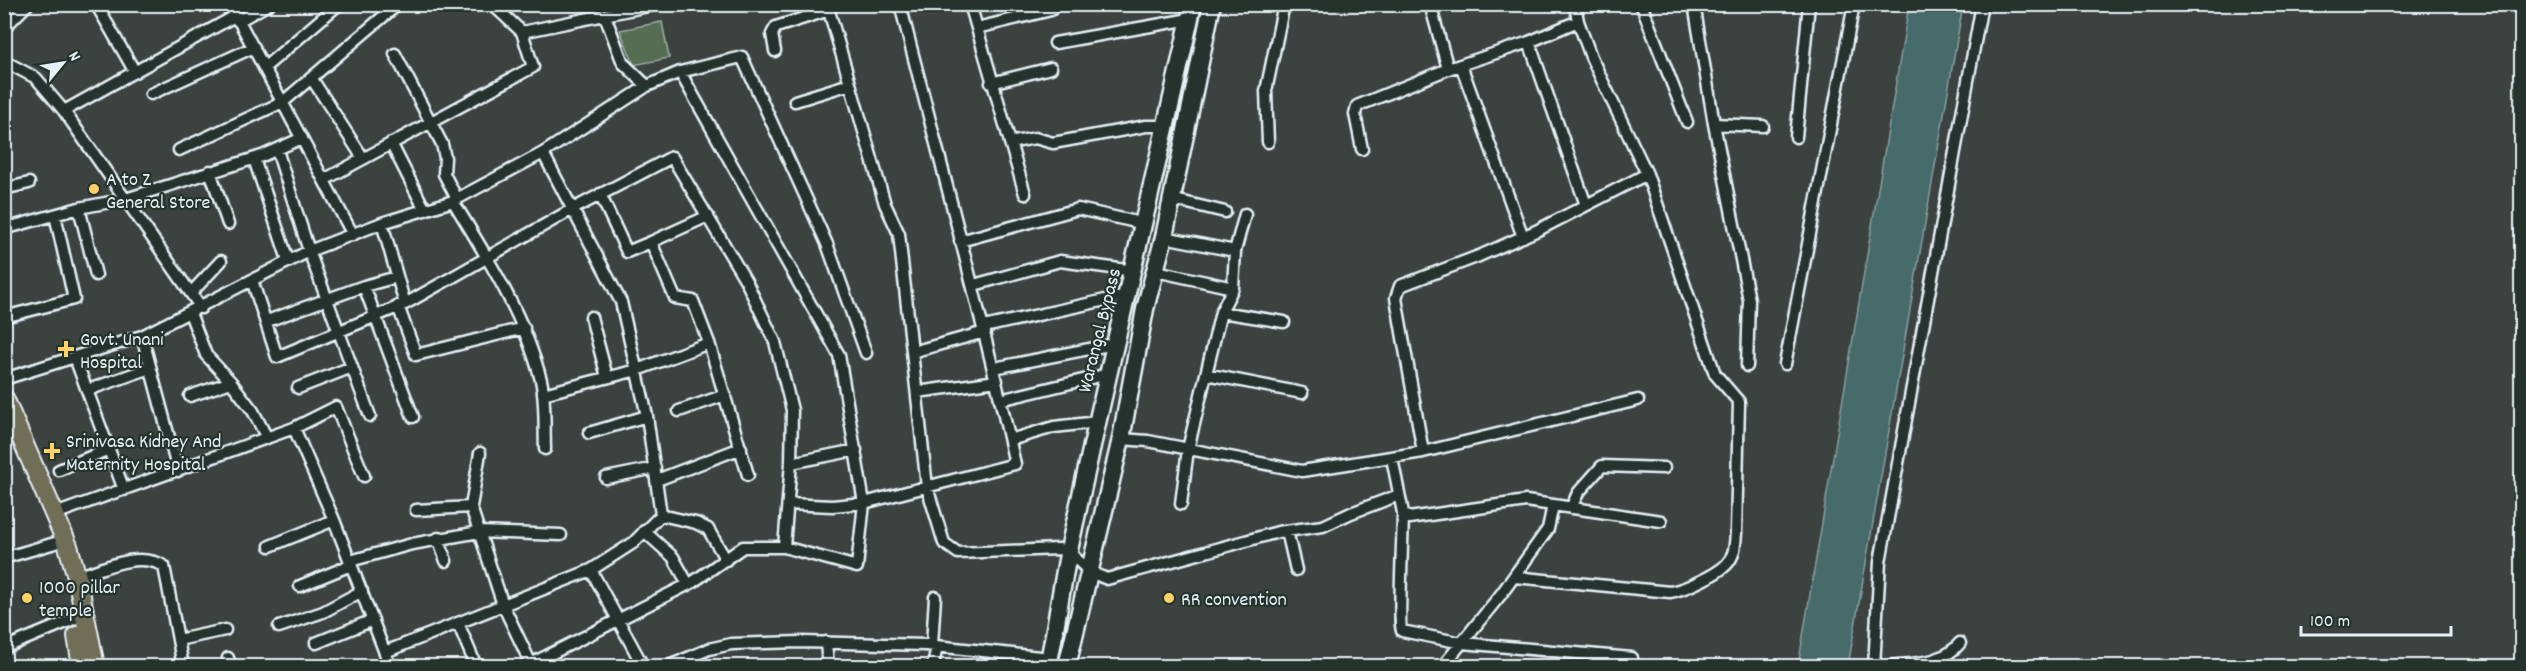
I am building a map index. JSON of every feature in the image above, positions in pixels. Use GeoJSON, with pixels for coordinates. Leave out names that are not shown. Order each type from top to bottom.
{"type":"FeatureCollection","features":[{"type":"Feature","properties":{"kind":"highway"},"geometry":{"type":"LineString","coordinates":[[4,398],[55,514],[77,577],[95,666]]}},
{"type":"Feature","properties":{"kind":"highway"},"geometry":{"type":"LineString","coordinates":[[6,429],[55,543],[74,619],[82,666]]}},
{"type":"Feature","properties":{"kind":"main road"},"geometry":{"type":"LineString","coordinates":[[1067,666],[1121,439],[1145,309],[1164,237],[1212,4]]}},
{"type":"Feature","properties":{"kind":"main road","name":"Warangal Bypass"},"geometry":{"type":"LineString","coordinates":[[1049,662],[1060,550],[1098,422],[1114,344],[1134,271],[1168,126],[1192,12]]}},
{"type":"Feature","properties":{"kind":"street"},"geometry":{"type":"LineString","coordinates":[[4,28],[28,4]]}},
{"type":"Feature","properties":{"kind":"street"},"geometry":{"type":"LineString","coordinates":[[96,4],[135,72]]}},
{"type":"Feature","properties":{"kind":"street"},"geometry":{"type":"LineString","coordinates":[[230,4],[352,235]]}},
{"type":"Feature","properties":{"kind":"street"},"geometry":{"type":"LineString","coordinates":[[64,111],[237,18],[269,4]]}},
{"type":"Feature","properties":{"kind":"street"},"geometry":{"type":"LineString","coordinates":[[265,67],[339,4]]}},
{"type":"Feature","properties":{"kind":"street"},"geometry":{"type":"LineString","coordinates":[[179,150],[283,102],[312,80],[398,4]]}},
{"type":"Feature","properties":{"kind":"street"},"geometry":{"type":"LineString","coordinates":[[324,180],[534,67],[522,32],[492,4]]}},
{"type":"Feature","properties":{"kind":"street"},"geometry":{"type":"LineString","coordinates":[[522,32],[658,4]]}},
{"type":"Feature","properties":{"kind":"street"},"geometry":{"type":"LineString","coordinates":[[788,504],[832,506],[864,502],[1015,464],[974,285],[960,241],[900,4]]}},
{"type":"Feature","properties":{"kind":"street"},"geometry":{"type":"LineString","coordinates":[[970,4],[1025,194]]}},
{"type":"Feature","properties":{"kind":"street"},"geometry":{"type":"LineString","coordinates":[[1268,142],[1266,91],[1284,4]]}},
{"type":"Feature","properties":{"kind":"street"},"geometry":{"type":"LineString","coordinates":[[1430,4],[1449,69]]}},
{"type":"Feature","properties":{"kind":"street"},"geometry":{"type":"LineString","coordinates":[[1514,577],[1670,592],[1681,590],[1726,566],[1734,553],[1741,410],[1739,402],[1715,374],[1647,174],[1591,57],[1578,21],[1575,4]]}},
{"type":"Feature","properties":{"kind":"street"},"geometry":{"type":"LineString","coordinates":[[1641,4],[1687,122]]}},
{"type":"Feature","properties":{"kind":"street"},"geometry":{"type":"LineString","coordinates":[[1694,4],[1714,124],[1749,300],[1748,366]]}},
{"type":"Feature","properties":{"kind":"street"},"geometry":{"type":"LineString","coordinates":[[1796,137],[1809,4]]}},
{"type":"Feature","properties":{"kind":"street"},"geometry":{"type":"LineString","coordinates":[[1785,364],[1854,4]]}},
{"type":"Feature","properties":{"kind":"street"},"geometry":{"type":"LineString","coordinates":[[1874,666],[1880,562],[1982,4]]}},
{"type":"Feature","properties":{"kind":"street"},"geometry":{"type":"LineString","coordinates":[[775,51],[772,34],[776,27],[828,8],[885,204],[899,234],[927,487],[944,543],[958,553],[1060,550],[1090,572],[1107,579],[1287,531],[1323,526],[1399,495]]}},
{"type":"Feature","properties":{"kind":"street"},"geometry":{"type":"LineString","coordinates":[[977,28],[1024,10],[1050,10]]}},
{"type":"Feature","properties":{"kind":"street"},"geometry":{"type":"LineString","coordinates":[[1055,43],[1192,12]]}},
{"type":"Feature","properties":{"kind":"street"},"geometry":{"type":"LineString","coordinates":[[605,16],[623,63],[647,86]]}},
{"type":"Feature","properties":{"kind":"street"},"geometry":{"type":"LineString","coordinates":[[1362,149],[1355,114],[1357,106],[1449,69],[1529,42],[1578,21]]}},
{"type":"Feature","properties":{"kind":"street"},"geometry":{"type":"LineString","coordinates":[[1529,42],[1586,205]]}},
{"type":"Feature","properties":{"kind":"street"},"geometry":{"type":"LineString","coordinates":[[151,94],[254,47]]}},
{"type":"Feature","properties":{"kind":"street"},"geometry":{"type":"LineString","coordinates":[[395,54],[445,150],[444,174],[455,200],[524,328],[543,394],[545,449]]}},
{"type":"Feature","properties":{"kind":"street"},"geometry":{"type":"LineString","coordinates":[[4,380],[142,336],[190,314],[288,260],[382,223],[455,200],[543,153],[647,86],[680,72],[742,57],[827,244],[866,353]]}},
{"type":"Feature","properties":{"kind":"street"},"geometry":{"type":"LineString","coordinates":[[4,61],[36,78],[64,111],[201,308]]}},
{"type":"Feature","properties":{"kind":"street"},"geometry":{"type":"LineString","coordinates":[[1461,65],[1522,237]]}},
{"type":"Feature","properties":{"kind":"street"},"geometry":{"type":"LineString","coordinates":[[991,83],[1051,68]]}},
{"type":"Feature","properties":{"kind":"street"},"geometry":{"type":"LineString","coordinates":[[480,453],[471,507],[504,605],[531,664],[688,584],[743,547],[784,547],[857,567],[864,502],[839,355],[680,72]]}},
{"type":"Feature","properties":{"kind":"street"},"geometry":{"type":"LineString","coordinates":[[312,80],[363,158]]}},
{"type":"Feature","properties":{"kind":"street"},"geometry":{"type":"LineString","coordinates":[[795,101],[850,84]]}},
{"type":"Feature","properties":{"kind":"street"},"geometry":{"type":"LineString","coordinates":[[1714,124],[1763,126]]}},
{"type":"Feature","properties":{"kind":"street"},"geometry":{"type":"LineString","coordinates":[[1010,143],[1035,138],[1053,143],[1146,126],[1168,126]]}},
{"type":"Feature","properties":{"kind":"street"},"geometry":{"type":"LineString","coordinates":[[4,230],[79,208],[126,199],[254,159],[302,138]]}},
{"type":"Feature","properties":{"kind":"street"},"geometry":{"type":"LineString","coordinates":[[391,143],[425,210]]}},
{"type":"Feature","properties":{"kind":"street"},"geometry":{"type":"LineString","coordinates":[[277,150],[309,251],[370,416]]}},
{"type":"Feature","properties":{"kind":"street"},"geometry":{"type":"LineString","coordinates":[[543,153],[621,302],[647,416],[661,515]]}},
{"type":"Feature","properties":{"kind":"street"},"geometry":{"type":"LineString","coordinates":[[252,280],[277,357],[339,333],[401,305],[600,194],[672,157],[746,281],[775,342],[792,410],[791,463],[784,547]]}},
{"type":"Feature","properties":{"kind":"street"},"geometry":{"type":"LineString","coordinates":[[254,159],[288,260]]}},
{"type":"Feature","properties":{"kind":"street"},"geometry":{"type":"LineString","coordinates":[[210,171],[228,224]]}},
{"type":"Feature","properties":{"kind":"street"},"geometry":{"type":"LineString","coordinates":[[1423,452],[1396,298],[1400,286],[1522,237],[1647,174]]}},
{"type":"Feature","properties":{"kind":"street"},"geometry":{"type":"LineString","coordinates":[[4,189],[29,183]]}},
{"type":"Feature","properties":{"kind":"street"},"geometry":{"type":"LineString","coordinates":[[600,194],[627,252],[708,216]]}},
{"type":"Feature","properties":{"kind":"street"},"geometry":{"type":"LineString","coordinates":[[1171,199],[1225,212]]}},
{"type":"Feature","properties":{"kind":"street"},"geometry":{"type":"LineString","coordinates":[[79,208],[96,275]]}},
{"type":"Feature","properties":{"kind":"street"},"geometry":{"type":"LineString","coordinates":[[960,241],[1078,209],[1145,224]]}},
{"type":"Feature","properties":{"kind":"street"},"geometry":{"type":"LineString","coordinates":[[1181,504],[1188,448],[1221,312],[1233,288],[1234,251],[1245,214]]}},
{"type":"Feature","properties":{"kind":"street"},"geometry":{"type":"LineString","coordinates":[[4,317],[74,299],[55,215]]}},
{"type":"Feature","properties":{"kind":"street"},"geometry":{"type":"LineString","coordinates":[[382,223],[397,277],[401,305],[416,355],[524,328]]}},
{"type":"Feature","properties":{"kind":"street"},"geometry":{"type":"LineString","coordinates":[[1164,237],[1234,251]]}},
{"type":"Feature","properties":{"kind":"street"},"geometry":{"type":"LineString","coordinates":[[651,242],[675,298],[693,301],[709,343],[748,475]]}},
{"type":"Feature","properties":{"kind":"street"},"geometry":{"type":"LineString","coordinates":[[191,293],[221,261]]}},
{"type":"Feature","properties":{"kind":"street"},"geometry":{"type":"LineString","coordinates":[[974,285],[1060,261],[1134,271]]}},
{"type":"Feature","properties":{"kind":"street"},"geometry":{"type":"LineString","coordinates":[[1156,271],[1233,288]]}},
{"type":"Feature","properties":{"kind":"street"},"geometry":{"type":"LineString","coordinates":[[267,321],[364,286],[397,277]]}},
{"type":"Feature","properties":{"kind":"street"},"geometry":{"type":"LineString","coordinates":[[364,286],[413,417]]}},
{"type":"Feature","properties":{"kind":"street"},"geometry":{"type":"LineString","coordinates":[[912,352],[985,330],[1128,295]]}},
{"type":"Feature","properties":{"kind":"street"},"geometry":{"type":"LineString","coordinates":[[1221,312],[1284,322]]}},
{"type":"Feature","properties":{"kind":"street"},"geometry":{"type":"LineString","coordinates":[[190,314],[206,356],[231,382],[253,411],[267,438]]}},
{"type":"Feature","properties":{"kind":"street"},"geometry":{"type":"LineString","coordinates":[[591,317],[607,377]]}},
{"type":"Feature","properties":{"kind":"street"},"geometry":{"type":"LineString","coordinates":[[142,336],[178,471]]}},
{"type":"Feature","properties":{"kind":"street"},"geometry":{"type":"LineString","coordinates":[[543,394],[637,369],[709,343]]}},
{"type":"Feature","properties":{"kind":"street"},"geometry":{"type":"LineString","coordinates":[[994,368],[1114,344]]}},
{"type":"Feature","properties":{"kind":"street"},"geometry":{"type":"LineString","coordinates":[[75,358],[124,490]]}},
{"type":"Feature","properties":{"kind":"street"},"geometry":{"type":"LineString","coordinates":[[298,388],[352,367]]}},
{"type":"Feature","properties":{"kind":"street"},"geometry":{"type":"LineString","coordinates":[[88,390],[150,368]]}},
{"type":"Feature","properties":{"kind":"street"},"geometry":{"type":"LineString","coordinates":[[1000,399],[1108,374]]}},
{"type":"Feature","properties":{"kind":"street"},"geometry":{"type":"LineString","coordinates":[[1206,374],[1302,393]]}},
{"type":"Feature","properties":{"kind":"street"},"geometry":{"type":"LineString","coordinates":[[916,392],[997,381]]}},
{"type":"Feature","properties":{"kind":"street"},"geometry":{"type":"LineString","coordinates":[[190,396],[231,382]]}},
{"type":"Feature","properties":{"kind":"street"},"geometry":{"type":"LineString","coordinates":[[679,411],[725,395]]}},
{"type":"Feature","properties":{"kind":"street"},"geometry":{"type":"LineString","coordinates":[[1121,439],[1188,448],[1302,471],[1423,452],[1638,400]]}},
{"type":"Feature","properties":{"kind":"street"},"geometry":{"type":"LineString","coordinates":[[55,514],[294,428],[336,407],[364,476]]}},
{"type":"Feature","properties":{"kind":"street"},"geometry":{"type":"LineString","coordinates":[[589,433],[647,416]]}},
{"type":"Feature","properties":{"kind":"street"},"geometry":{"type":"LineString","coordinates":[[1010,440],[1054,427],[1098,422]]}},
{"type":"Feature","properties":{"kind":"street"},"geometry":{"type":"LineString","coordinates":[[294,428],[334,520],[390,666]]}},
{"type":"Feature","properties":{"kind":"street"},"geometry":{"type":"LineString","coordinates":[[657,480],[741,448]]}},
{"type":"Feature","properties":{"kind":"street"},"geometry":{"type":"LineString","coordinates":[[59,470],[109,449]]}},
{"type":"Feature","properties":{"kind":"street"},"geometry":{"type":"LineString","coordinates":[[791,463],[856,450]]}},
{"type":"Feature","properties":{"kind":"street"},"geometry":{"type":"LineString","coordinates":[[1392,458],[1403,513],[1403,584],[1399,627],[1408,635],[1462,643],[1632,658]]}},
{"type":"Feature","properties":{"kind":"street"},"geometry":{"type":"LineString","coordinates":[[1571,508],[1578,493],[1602,466],[1664,468]]}},
{"type":"Feature","properties":{"kind":"street"},"geometry":{"type":"LineString","coordinates":[[606,478],[656,468]]}},
{"type":"Feature","properties":{"kind":"street"},"geometry":{"type":"LineString","coordinates":[[1403,513],[1409,518],[1420,518],[1526,501],[1660,521]]}},
{"type":"Feature","properties":{"kind":"street"},"geometry":{"type":"LineString","coordinates":[[1443,666],[1514,577],[1548,530],[1553,505]]}},
{"type":"Feature","properties":{"kind":"street"},"geometry":{"type":"LineString","coordinates":[[416,510],[471,507]]}},
{"type":"Feature","properties":{"kind":"street"},"geometry":{"type":"LineString","coordinates":[[385,652],[591,570],[633,543],[661,515]]}},
{"type":"Feature","properties":{"kind":"street"},"geometry":{"type":"LineString","coordinates":[[661,515],[696,523],[708,529],[726,560]]}},
{"type":"Feature","properties":{"kind":"street"},"geometry":{"type":"LineString","coordinates":[[270,546],[334,520]]}},
{"type":"Feature","properties":{"kind":"street"},"geometry":{"type":"LineString","coordinates":[[644,531],[673,557],[688,584]]}},
{"type":"Feature","properties":{"kind":"street"},"geometry":{"type":"LineString","coordinates":[[1287,531],[1296,570]]}},
{"type":"Feature","properties":{"kind":"street"},"geometry":{"type":"LineString","coordinates":[[300,586],[351,563],[438,538],[479,532],[561,535]]}},
{"type":"Feature","properties":{"kind":"street"},"geometry":{"type":"LineString","coordinates":[[438,538],[446,561]]}},
{"type":"Feature","properties":{"kind":"street"},"geometry":{"type":"LineString","coordinates":[[4,558],[55,543]]}},
{"type":"Feature","properties":{"kind":"street"},"geometry":{"type":"LineString","coordinates":[[77,577],[131,560],[153,560],[164,566],[183,666]]}},
{"type":"Feature","properties":{"kind":"street"},"geometry":{"type":"LineString","coordinates":[[591,570],[644,666]]}},
{"type":"Feature","properties":{"kind":"street"},"geometry":{"type":"LineString","coordinates":[[279,627],[323,612],[362,591]]}},
{"type":"Feature","properties":{"kind":"street"},"geometry":{"type":"LineString","coordinates":[[933,666],[935,597]]}},
{"type":"Feature","properties":{"kind":"street"},"geometry":{"type":"LineString","coordinates":[[4,648],[74,619]]}},
{"type":"Feature","properties":{"kind":"street"},"geometry":{"type":"LineString","coordinates":[[316,643],[373,620]]}},
{"type":"Feature","properties":{"kind":"street"},"geometry":{"type":"LineString","coordinates":[[458,623],[476,666]]}},
{"type":"Feature","properties":{"kind":"street"},"geometry":{"type":"LineString","coordinates":[[178,640],[225,630]]}},
{"type":"Feature","properties":{"kind":"street"},"geometry":{"type":"LineString","coordinates":[[669,666],[708,649],[731,644],[826,642],[935,646],[1049,662]]}},
{"type":"Feature","properties":{"kind":"street"},"geometry":{"type":"LineString","coordinates":[[826,642],[828,666]]}},
{"type":"Feature","properties":{"kind":"street"},"geometry":{"type":"LineString","coordinates":[[1890,666],[1937,660],[1951,654],[1960,643]]}},
{"type":"Feature","properties":{"kind":"green space"},"geometry":{"type":"Polygon","coordinates":[[[662,22],[669,58],[634,65],[620,30],[662,22]]]}},
{"type":"Feature","properties":{"kind":"water"},"geometry":{"type":"Polygon","coordinates":[[[1909,5],[1963,5],[1848,666],[1798,666],[1909,5]]]}},
{"type":"Feature","properties":{"kind":"place","name":"A to Z General Store"},"geometry":{"type":"Point","coordinates":[94,189]}},
{"type":"Feature","properties":{"kind":"place","name":"Govt. Unani Hospital"},"geometry":{"type":"Point","coordinates":[66,349]}},
{"type":"Feature","properties":{"kind":"place","name":"Srinivasa Kidney And Maternity Hospital"},"geometry":{"type":"Point","coordinates":[52,451]}},
{"type":"Feature","properties":{"kind":"place","name":"1000 pillar temple"},"geometry":{"type":"Point","coordinates":[27,598]}},
{"type":"Feature","properties":{"kind":"place","name":"RR convention"},"geometry":{"type":"Point","coordinates":[1169,598]}}]}
